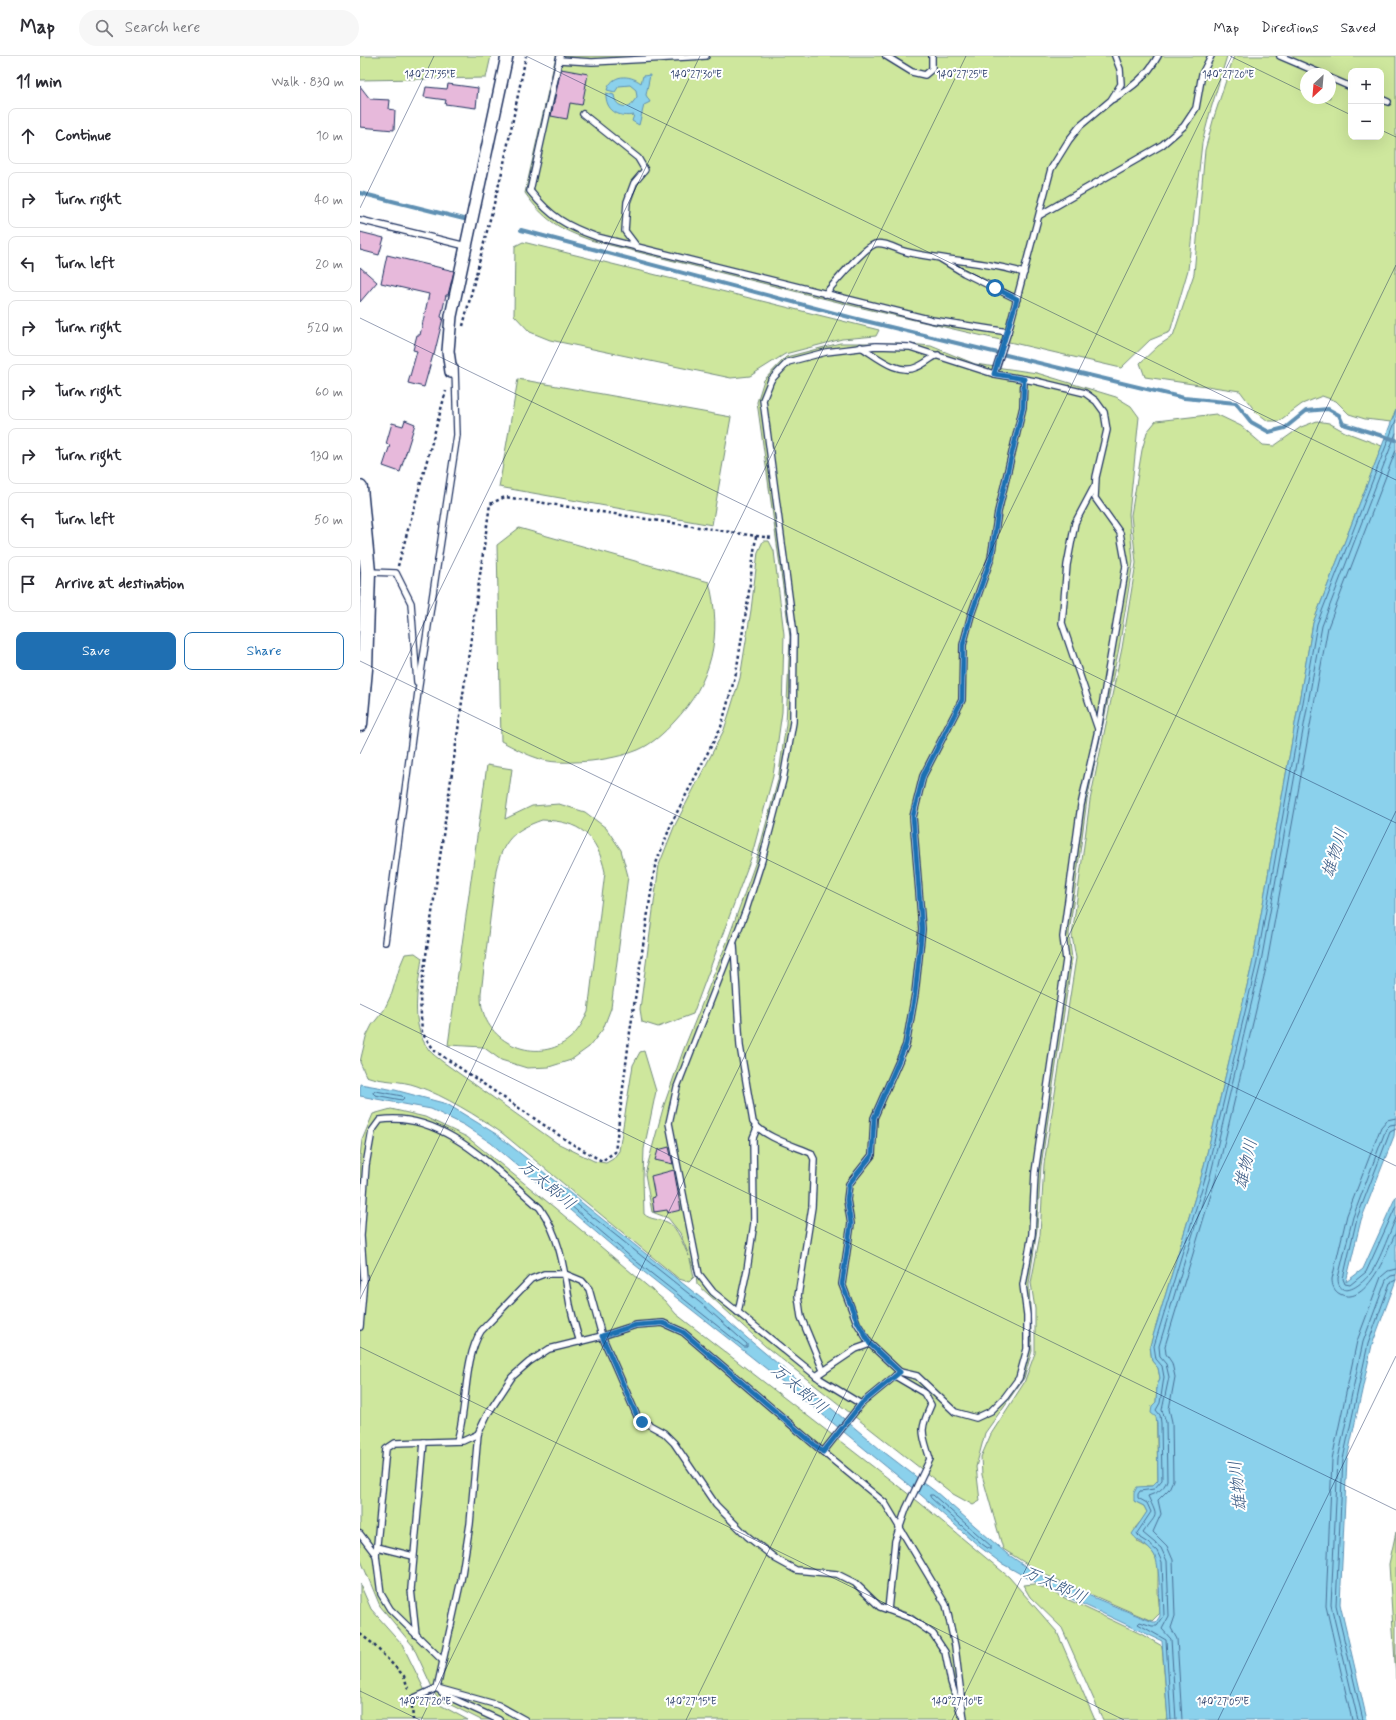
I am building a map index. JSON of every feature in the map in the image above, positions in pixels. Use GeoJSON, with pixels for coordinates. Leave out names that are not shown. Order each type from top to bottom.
{"type":"FeatureCollection","features":[{"type":"Feature","properties":{"kind":"street"},"geometry":{"type":"LineString","coordinates":[[451,372],[448,351],[451,316],[507,56]]}},
{"type":"Feature","properties":{"kind":"street"},"geometry":{"type":"LineString","coordinates":[[360,488],[368,572],[365,669],[360,724]]}},
{"type":"Feature","properties":{"kind":"lane"},"geometry":{"type":"LineString","coordinates":[[706,56],[592,62],[560,58],[530,192],[542,207],[568,227],[597,237],[932,320],[1008,332]]}},
{"type":"Feature","properties":{"kind":"lane"},"geometry":{"type":"LineString","coordinates":[[886,56],[912,72],[925,75],[932,69],[932,56]]}},
{"type":"Feature","properties":{"kind":"lane"},"geometry":{"type":"LineString","coordinates":[[1111,100],[1121,84],[1120,69],[1116,56]]}},
{"type":"Feature","properties":{"kind":"lane"},"geometry":{"type":"LineString","coordinates":[[994,372],[1008,332],[1052,170],[1069,140],[1080,126],[1111,100],[1135,86],[1151,70],[1158,56]]}},
{"type":"Feature","properties":{"kind":"lane"},"geometry":{"type":"LineString","coordinates":[[1040,215],[1162,145],[1184,126],[1196,108],[1202,74],[1211,56]]}},
{"type":"Feature","properties":{"kind":"lane"},"geometry":{"type":"LineString","coordinates":[[1280,56],[1308,68]]}},
{"type":"Feature","properties":{"kind":"lane"},"geometry":{"type":"LineString","coordinates":[[1336,80],[1348,85]]}},
{"type":"Feature","properties":{"kind":"lane"},"geometry":{"type":"LineString","coordinates":[[1384,100],[1388,102]]}},
{"type":"Feature","properties":{"kind":"lane"},"geometry":{"type":"LineString","coordinates":[[583,114],[638,158],[645,170],[634,183],[627,202],[625,231],[637,247]]}},
{"type":"Feature","properties":{"kind":"lane"},"geometry":{"type":"LineString","coordinates":[[360,220],[466,246]]}},
{"type":"Feature","properties":{"kind":"lane"},"geometry":{"type":"LineString","coordinates":[[825,294],[873,244],[879,243],[906,252],[1007,267],[1024,273]]}},
{"type":"Feature","properties":{"kind":"lane"},"geometry":{"type":"LineString","coordinates":[[939,258],[964,274],[1017,299]]}},
{"type":"Feature","properties":{"kind":"lane"},"geometry":{"type":"LineString","coordinates":[[861,347],[886,363],[904,370],[917,368],[930,358],[938,355]]}},
{"type":"Feature","properties":{"kind":"lane"},"geometry":{"type":"LineString","coordinates":[[861,1404],[816,1376],[714,1292],[700,1274],[669,1123],[676,1087],[733,942],[762,860],[783,780],[793,722],[794,634],[763,400],[771,380],[788,362],[808,356],[861,347],[910,347],[994,372],[1024,379],[1084,393],[1096,401],[1104,412],[1107,430],[1095,485],[1095,498],[1120,533],[1126,566],[1098,730],[1081,805],[1064,932],[1066,960],[1035,1172],[1032,1234],[1023,1285],[1027,1314],[1028,1349],[1019,1378],[1005,1397],[990,1411],[976,1418],[955,1412],[917,1376],[900,1372],[870,1344],[858,1323],[842,1284],[851,1224],[847,1200],[849,1184],[872,1155],[874,1118],[906,1044],[915,994],[922,929],[913,816],[923,776],[962,700],[963,645],[971,615],[991,558],[998,512],[1023,407],[1024,379]]}},
{"type":"Feature","properties":{"kind":"lane"},"geometry":{"type":"LineString","coordinates":[[385,942],[418,692],[457,435],[454,358]]}},
{"type":"Feature","properties":{"kind":"lane"},"geometry":{"type":"LineString","coordinates":[[1095,485],[1075,523],[1067,565],[1062,623],[1098,730]]}},
{"type":"Feature","properties":{"kind":"lane"},"geometry":{"type":"LineString","coordinates":[[368,572],[396,573],[411,603],[418,692]]}},
{"type":"Feature","properties":{"kind":"lane"},"geometry":{"type":"LineString","coordinates":[[733,942],[740,1046],[753,1122],[757,1128],[812,1153],[814,1159],[812,1207],[798,1296],[801,1317],[823,1370]]}},
{"type":"Feature","properties":{"kind":"lane"},"geometry":{"type":"LineString","coordinates":[[360,1327],[364,1280],[361,1236],[366,1165],[372,1131],[380,1120],[395,1118],[414,1120],[460,1140],[540,1208],[549,1222],[562,1255],[580,1342]]}},
{"type":"Feature","properties":{"kind":"lane"},"geometry":{"type":"LineString","coordinates":[[738,1312],[747,1270],[754,1223],[752,1138],[757,1128]]}},
{"type":"Feature","properties":{"kind":"lane"},"geometry":{"type":"LineString","coordinates":[[457,1441],[462,1423],[475,1340],[481,1331],[531,1279],[544,1274],[565,1274],[582,1280],[589,1289],[602,1336],[637,1416],[642,1422],[664,1433],[674,1443],[716,1505],[747,1536],[776,1559],[796,1570],[837,1574],[855,1583],[873,1602],[888,1610],[910,1618],[934,1634],[946,1652],[951,1682],[964,1720]]}},
{"type":"Feature","properties":{"kind":"lane"},"geometry":{"type":"LineString","coordinates":[[437,1688],[461,1580],[470,1524],[478,1434],[488,1415],[512,1377],[529,1362],[550,1349],[602,1336],[636,1325],[663,1323],[683,1332],[885,1503],[946,1605],[955,1646],[964,1720]]}},
{"type":"Feature","properties":{"kind":"lane"},"geometry":{"type":"LineString","coordinates":[[816,1376],[856,1349],[870,1344]]}},
{"type":"Feature","properties":{"kind":"lane"},"geometry":{"type":"LineString","coordinates":[[823,1452],[861,1404],[900,1372]]}},
{"type":"Feature","properties":{"kind":"lane"},"geometry":{"type":"LineString","coordinates":[[888,1610],[890,1578],[895,1541],[899,1526],[930,1459],[922,1434],[924,1420],[931,1405],[924,1393],[895,1376]]}},
{"type":"Feature","properties":{"kind":"lane"},"geometry":{"type":"LineString","coordinates":[[443,1662],[390,1609],[381,1594],[376,1547],[386,1449],[395,1443],[462,1441],[478,1434]]}},
{"type":"Feature","properties":{"kind":"lane"},"geometry":{"type":"LineString","coordinates":[[416,1635],[411,1589],[424,1442]]}},
{"type":"Feature","properties":{"kind":"lane"},"geometry":{"type":"LineString","coordinates":[[360,1534],[376,1555]]}},
{"type":"Feature","properties":{"kind":"lane"},"geometry":{"type":"LineString","coordinates":[[376,1547],[413,1556]]}},
{"type":"Feature","properties":{"kind":"lane"},"geometry":{"type":"LineString","coordinates":[[437,1688],[445,1695],[499,1720]]}},
{"type":"Feature","properties":{"kind":"lane"},"geometry":{"type":"LineString","coordinates":[[412,1699],[437,1688],[498,1705],[525,1720]]}},
{"type":"Feature","properties":{"kind":"path"},"geometry":{"type":"LineString","coordinates":[[756,536],[748,599],[736,672],[721,727],[672,822],[655,866],[630,1032],[615,1152],[602,1161],[569,1142],[435,1051],[422,1033],[420,998],[490,504],[505,497],[781,539]]}},
{"type":"Feature","properties":{"kind":"path"},"geometry":{"type":"LineString","coordinates":[[360,1634],[372,1643],[404,1676],[412,1699]]}},
{"type":"Feature","properties":{"kind":"green space"},"geometry":{"type":"Polygon","coordinates":[[[360,56],[491,56],[486,78],[360,80],[360,56]]]}},
{"type":"Feature","properties":{"kind":"green space"},"geometry":{"type":"Polygon","coordinates":[[[556,56],[1227,56],[1202,143],[1188,270],[1170,332],[1150,340],[1121,368],[854,306],[590,240],[569,232],[546,217],[525,193],[556,56]]]}},
{"type":"Feature","properties":{"kind":"green space"},"geometry":{"type":"Polygon","coordinates":[[[1234,56],[1396,56],[1396,410],[1391,422],[1365,419],[1349,414],[1336,401],[1322,396],[1302,404],[1279,421],[1268,421],[1255,411],[1240,391],[1145,377],[1140,363],[1158,346],[1173,336],[1194,274],[1205,150],[1234,56]]]}},
{"type":"Feature","properties":{"kind":"green space"},"geometry":{"type":"Polygon","coordinates":[[[523,242],[879,330],[876,336],[842,339],[785,354],[750,376],[731,378],[550,340],[530,332],[514,315],[515,246],[523,242]]]}},
{"type":"Feature","properties":{"kind":"green space"},"geometry":{"type":"Polygon","coordinates":[[[840,343],[898,343],[931,346],[975,364],[1037,373],[1116,397],[1131,406],[1139,417],[1129,514],[1133,562],[1119,648],[1087,800],[1069,934],[1072,959],[1041,1166],[1037,1229],[1029,1284],[1032,1351],[1024,1378],[985,1433],[976,1467],[980,1501],[973,1505],[953,1494],[765,1346],[697,1284],[696,1274],[690,1259],[694,1277],[689,1282],[679,1279],[502,1133],[461,1107],[428,1090],[411,1084],[366,1076],[360,1062],[366,1037],[372,1025],[384,1010],[392,993],[405,954],[415,953],[422,958],[417,993],[417,1017],[423,1040],[430,1052],[557,1143],[594,1161],[606,1163],[613,1159],[619,1151],[633,1065],[640,1052],[644,1051],[656,1091],[644,1149],[644,1214],[646,1216],[667,1222],[675,1228],[689,1256],[680,1233],[668,1218],[652,1212],[645,1174],[664,1105],[683,1051],[727,942],[756,861],[778,780],[786,724],[790,637],[757,402],[764,380],[786,357],[840,343]]]}},
{"type":"Feature","properties":{"kind":"green space"},"geometry":{"type":"Polygon","coordinates":[[[518,379],[731,417],[712,525],[499,487],[518,379]]]}},
{"type":"Feature","properties":{"kind":"green space"},"geometry":{"type":"Polygon","coordinates":[[[1216,414],[1241,426],[1263,445],[1274,446],[1301,427],[1317,421],[1329,423],[1345,432],[1382,446],[1313,623],[1252,965],[1202,1174],[1150,1346],[1152,1361],[1158,1368],[1160,1378],[1157,1386],[1156,1403],[1158,1480],[1152,1486],[1146,1486],[1134,1501],[1144,1506],[1147,1512],[1135,1528],[1138,1542],[1151,1550],[1157,1560],[1158,1566],[1160,1613],[1152,1621],[1041,1573],[1003,1549],[982,1475],[981,1457],[991,1434],[1024,1383],[1035,1353],[1035,1309],[1031,1283],[1040,1235],[1044,1164],[1076,958],[1072,936],[1090,800],[1122,648],[1136,563],[1131,515],[1142,450],[1147,432],[1156,421],[1216,414]]]}},
{"type":"Feature","properties":{"kind":"green space"},"geometry":{"type":"Polygon","coordinates":[[[519,528],[709,582],[715,621],[711,657],[705,674],[687,707],[658,738],[648,745],[621,756],[591,761],[559,762],[546,761],[525,753],[501,741],[497,545],[519,528]]]}},
{"type":"Feature","properties":{"kind":"green space"},"geometry":{"type":"Polygon","coordinates":[[[763,541],[769,541],[774,551],[784,634],[782,712],[773,776],[751,858],[693,1014],[658,1027],[642,1022],[640,1009],[659,865],[674,827],[724,730],[740,678],[751,610],[758,552],[763,541]]]}},
{"type":"Feature","properties":{"kind":"green space"},"geometry":{"type":"Polygon","coordinates":[[[487,765],[512,769],[505,819],[532,806],[559,804],[585,812],[606,828],[621,850],[628,876],[611,1008],[603,1029],[589,1047],[571,1060],[549,1067],[527,1068],[501,1060],[483,1047],[448,1045],[487,765]],[[542,820],[524,828],[511,838],[502,851],[496,870],[481,993],[481,1004],[488,1024],[507,1042],[519,1048],[532,1050],[545,1050],[557,1046],[569,1039],[578,1030],[588,1012],[605,872],[602,859],[597,848],[585,832],[567,823],[542,820]]]}},
{"type":"Feature","properties":{"kind":"green space"},"geometry":{"type":"Polygon","coordinates":[[[391,1109],[425,1117],[467,1137],[555,1208],[665,1301],[676,1314],[920,1503],[1009,1577],[1057,1632],[1095,1720],[481,1720],[437,1698],[413,1646],[380,1606],[360,1558],[360,1156],[362,1140],[373,1114],[391,1109]]]}},
{"type":"Feature","properties":{"kind":"green space"},"geometry":{"type":"Polygon","coordinates":[[[1396,1532],[1396,1679],[1389,1564],[1396,1532]]]}},
{"type":"Feature","properties":{"kind":"green space"},"geometry":{"type":"Polygon","coordinates":[[[360,1584],[371,1609],[402,1644],[429,1699],[468,1720],[360,1720],[360,1584]]]}},
{"type":"Feature","properties":{"kind":"green space"},"geometry":{"type":"Polygon","coordinates":[[[1035,1584],[1141,1634],[1162,1646],[1168,1720],[1103,1720],[1062,1628],[1030,1597],[1023,1585],[1035,1584]]]}},
{"type":"Feature","properties":{"kind":"water"},"geometry":{"type":"Polygon","coordinates":[[[650,75],[646,95],[650,102],[644,105],[639,125],[632,121],[634,115],[628,116],[618,114],[610,108],[606,99],[606,93],[614,95],[617,103],[621,106],[630,106],[637,97],[636,90],[630,85],[619,86],[615,92],[607,90],[613,81],[617,78],[626,77],[641,83],[643,76],[650,75]]]}},
{"type":"Feature","properties":{"kind":"water"},"geometry":{"type":"Polygon","coordinates":[[[1396,410],[1396,1116],[1394,1136],[1361,1220],[1346,1282],[1363,1269],[1396,1196],[1396,1280],[1372,1345],[1347,1459],[1340,1604],[1367,1720],[1168,1720],[1162,1641],[1033,1581],[1001,1563],[980,1547],[921,1495],[768,1370],[630,1261],[491,1143],[464,1125],[431,1109],[360,1096],[360,1084],[395,1090],[447,1104],[496,1134],[706,1302],[880,1449],[936,1492],[1006,1553],[1037,1574],[1156,1622],[1160,1616],[1159,1583],[1156,1558],[1151,1550],[1137,1540],[1132,1534],[1147,1512],[1144,1506],[1134,1501],[1134,1493],[1137,1487],[1152,1486],[1158,1480],[1157,1423],[1156,1417],[1151,1413],[1152,1406],[1156,1402],[1157,1386],[1160,1378],[1158,1368],[1152,1361],[1150,1346],[1202,1174],[1252,965],[1313,623],[1396,410]]]}},
{"type":"Feature","properties":{"kind":"building"},"geometry":{"type":"Polygon","coordinates":[[[561,69],[588,74],[582,105],[570,103],[567,119],[551,116],[561,69]]]}},
{"type":"Feature","properties":{"kind":"building"},"geometry":{"type":"Polygon","coordinates":[[[448,84],[478,88],[476,108],[445,104],[446,100],[424,97],[426,87],[447,89],[448,84]]]}},
{"type":"Feature","properties":{"kind":"building"},"geometry":{"type":"Polygon","coordinates":[[[360,86],[370,99],[390,100],[389,109],[395,110],[394,130],[360,127],[360,86]]]}},
{"type":"Feature","properties":{"kind":"building"},"geometry":{"type":"Polygon","coordinates":[[[360,232],[384,238],[379,255],[360,250],[360,232]]]}},
{"type":"Feature","properties":{"kind":"building"},"geometry":{"type":"Polygon","coordinates":[[[387,255],[454,271],[448,295],[446,295],[441,317],[443,318],[424,387],[408,383],[417,351],[413,350],[417,335],[420,335],[429,294],[381,283],[387,255]]]}},
{"type":"Feature","properties":{"kind":"building"},"geometry":{"type":"Polygon","coordinates":[[[360,267],[377,282],[360,302],[360,267]]]}},
{"type":"Feature","properties":{"kind":"building"},"geometry":{"type":"Polygon","coordinates":[[[405,420],[415,424],[400,472],[383,466],[390,445],[386,444],[392,423],[403,426],[405,420]]]}},
{"type":"Feature","properties":{"kind":"building"},"geometry":{"type":"Polygon","coordinates":[[[669,1147],[673,1164],[655,1160],[658,1150],[669,1147]]]}},
{"type":"Feature","properties":{"kind":"building"},"geometry":{"type":"Polygon","coordinates":[[[674,1170],[681,1210],[668,1213],[667,1210],[654,1212],[652,1198],[655,1197],[651,1176],[674,1170]]]}},
{"type":"Feature","properties":{"kind":"waterway"},"geometry":{"type":"LineString","coordinates":[[360,193],[464,219]]}},
{"type":"Feature","properties":{"kind":"waterway"},"geometry":{"type":"LineString","coordinates":[[521,230],[853,318],[1184,398],[1236,403],[1251,422],[1269,432],[1285,428],[1306,411],[1328,409],[1339,415],[1343,424],[1396,440]]}},
{"type":"Feature","properties":{"kind":"route"},"geometry":{"type":"LineString","coordinates":[[642,1422],[637,1416],[602,1336],[636,1325],[663,1323],[683,1332],[823,1452],[861,1404],[900,1372],[870,1344],[858,1323],[842,1284],[848,1254],[851,1224],[847,1200],[849,1184],[872,1155],[874,1118],[906,1044],[915,994],[922,929],[913,816],[923,776],[962,700],[963,645],[971,615],[991,558],[998,512],[1023,407],[1024,379],[994,374],[1017,299],[995,288]]}},
{"type":"Feature","properties":{"kind":"water label","name":"雄物川"},"geometry":{"type":"Point","coordinates":[1335,853]}},
{"type":"Feature","properties":{"kind":"water label","name":"雄物川"},"geometry":{"type":"Point","coordinates":[1246,1164]}},
{"type":"Feature","properties":{"kind":"water label","name":"万太郎川"},"geometry":{"type":"Point","coordinates":[547,1185]}},
{"type":"Feature","properties":{"kind":"water label","name":"万太郎川"},"geometry":{"type":"Point","coordinates":[799,1389]}},
{"type":"Feature","properties":{"kind":"water label","name":"雄物川"},"geometry":{"type":"Point","coordinates":[1238,1486]}},
{"type":"Feature","properties":{"kind":"water label","name":"万太郎川"},"geometry":{"type":"Point","coordinates":[1055,1585]}}]}
